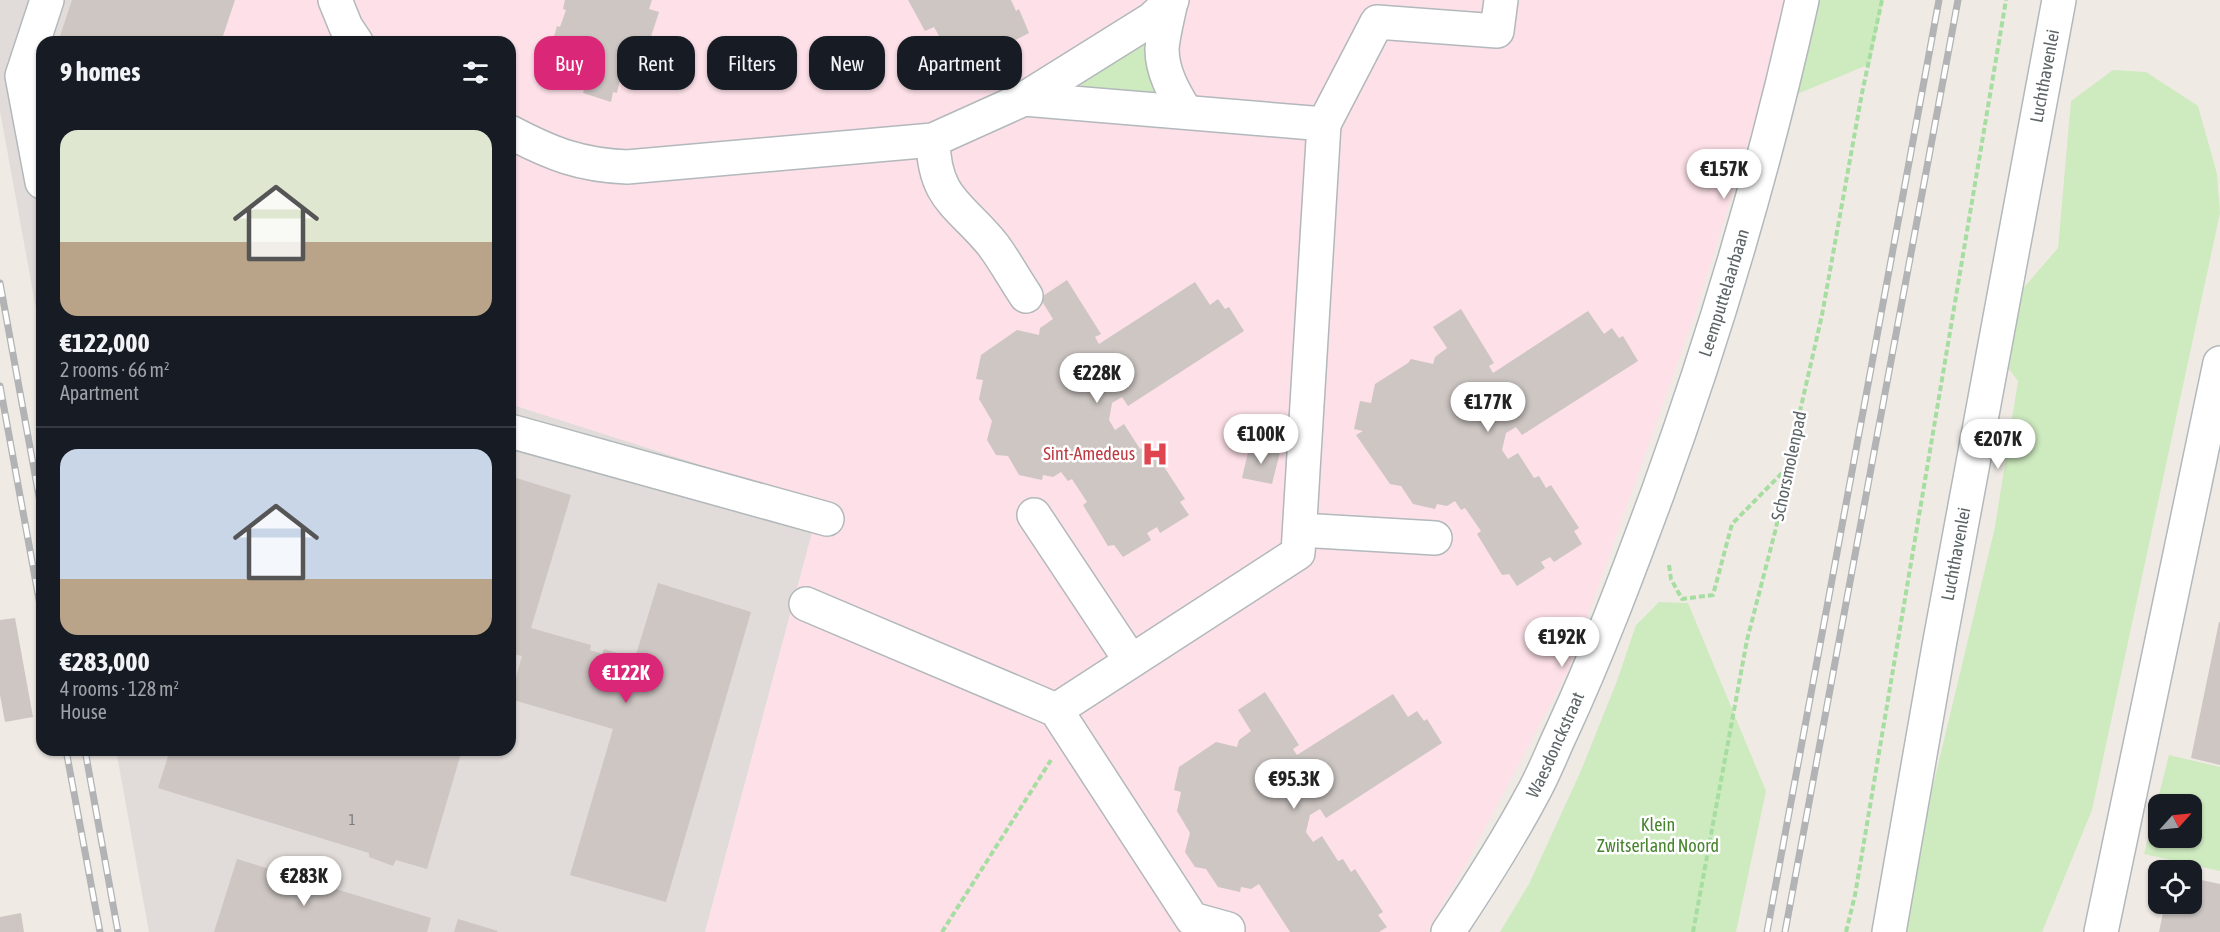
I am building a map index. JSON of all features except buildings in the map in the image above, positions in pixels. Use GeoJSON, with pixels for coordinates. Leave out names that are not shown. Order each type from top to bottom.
{"type":"FeatureCollection","features":[{"type":"Feature","properties":{"kind":"street"},"geometry":{"type":"LineString","coordinates":[[36,150],[22,76],[47,0]]}},
{"type":"Feature","properties":{"kind":"street"},"geometry":{"type":"LineString","coordinates":[[335,0],[352,36]]}},
{"type":"Feature","properties":{"kind":"street"},"geometry":{"type":"LineString","coordinates":[[1063,719],[1131,662],[1298,553],[1324,124],[1377,22],[1497,30],[1501,0]]}},
{"type":"Feature","properties":{"kind":"street","name":"Leemputtelaarbaan"},"geometry":{"type":"LineString","coordinates":[[1687,411],[1781,95],[1802,0]]}},
{"type":"Feature","properties":{"kind":"street","name":"Luchthavenlei"},"geometry":{"type":"LineString","coordinates":[[1889,932],[2060,0]]}},
{"type":"Feature","properties":{"kind":"street"},"geometry":{"type":"LineString","coordinates":[[1171,1],[1162,49],[1173,93],[1186,112]]}},
{"type":"Feature","properties":{"kind":"street"},"geometry":{"type":"LineString","coordinates":[[516,135],[564,157],[597,166],[627,167],[933,140],[1024,99],[1152,19],[1171,1]]}},
{"type":"Feature","properties":{"kind":"street"},"geometry":{"type":"LineString","coordinates":[[1024,99],[1324,124]]}},
{"type":"Feature","properties":{"kind":"street"},"geometry":{"type":"LineString","coordinates":[[933,140],[934,162],[938,178],[961,212],[993,246],[1026,296]]}},
{"type":"Feature","properties":{"kind":"street"},"geometry":{"type":"LineString","coordinates":[[2101,932],[2220,363]]}},
{"type":"Feature","properties":{"kind":"street","name":"Waesdonckstraat"},"geometry":{"type":"LineString","coordinates":[[1448,932],[1473,895],[1533,794],[1580,692],[1648,519],[1687,411]]}},
{"type":"Feature","properties":{"kind":"street"},"geometry":{"type":"LineString","coordinates":[[516,433],[828,519]]}},
{"type":"Feature","properties":{"kind":"street"},"geometry":{"type":"LineString","coordinates":[[1034,515],[1131,662]]}},
{"type":"Feature","properties":{"kind":"street"},"geometry":{"type":"LineString","coordinates":[[1300,530],[1435,538]]}},
{"type":"Feature","properties":{"kind":"street"},"geometry":{"type":"LineString","coordinates":[[806,604],[1063,719],[1192,919],[1228,929]]}},
{"type":"Feature","properties":{"kind":"path","name":"Schorsmolenpad"},"geometry":{"type":"LineString","coordinates":[[1693,932],[1747,640],[1776,528],[1787,468],[1822,315],[1860,105],[1882,0]]}},
{"type":"Feature","properties":{"kind":"path"},"geometry":{"type":"LineString","coordinates":[[1846,932],[1855,895],[2006,0]]}},
{"type":"Feature","properties":{"kind":"path"},"geometry":{"type":"LineString","coordinates":[[1648,519],[1665,541],[1671,579],[1682,598],[1713,595],[1732,524],[1787,468]]}},
{"type":"Feature","properties":{"kind":"path"},"geometry":{"type":"LineString","coordinates":[[942,932],[1063,719]]}},
{"type":"Feature","properties":{"kind":"shaded area"},"geometry":{"type":"Polygon","coordinates":[[[0,0],[234,0],[222,36],[36,36],[36,309],[0,111],[0,0]]]}},
{"type":"Feature","properties":{"kind":"shaded area","name":"Sint-Amedeus"},"geometry":{"type":"Polygon","coordinates":[[[234,0],[1785,0],[1764,92],[1695,314],[1569,669],[1463,870],[1427,932],[705,932],[820,503],[516,406],[516,36],[222,36],[234,0]]]}},
{"type":"Feature","properties":{"kind":"shaded area"},"geometry":{"type":"Polygon","coordinates":[[[516,406],[820,503],[705,932],[149,932],[117,756],[516,756],[516,406]]]}},
{"type":"Feature","properties":{"kind":"green space"},"geometry":{"type":"Polygon","coordinates":[[[1817,0],[1883,0],[1870,64],[1797,94],[1817,0]]]}},
{"type":"Feature","properties":{"kind":"green space"},"geometry":{"type":"Polygon","coordinates":[[[1151,33],[1148,66],[1158,99],[1087,92],[1081,85],[1080,77],[1151,33]]]}},
{"type":"Feature","properties":{"kind":"green space"},"geometry":{"type":"Polygon","coordinates":[[[2113,70],[2146,72],[2198,106],[2217,174],[2220,213],[2092,810],[2042,932],[1898,932],[1995,527],[2018,381],[2002,360],[2007,307],[2058,248],[2071,101],[2113,70]]]}},
{"type":"Feature","properties":{"kind":"green space","name":"Klein Zwitserland Noord"},"geometry":{"type":"Polygon","coordinates":[[[1659,602],[1688,603],[1766,791],[1736,932],[1500,932],[1529,884],[1580,773],[1617,681],[1636,625],[1659,602]]]}},
{"type":"Feature","properties":{"kind":"green space"},"geometry":{"type":"Polygon","coordinates":[[[2169,755],[2220,767],[2220,871],[2202,867],[2202,860],[2171,860],[2144,854],[2148,838],[2148,848],[2202,848],[2202,794],[2159,794],[2169,755]]]}},
{"type":"Feature","properties":{"kind":"railway"},"geometry":{"type":"LineString","coordinates":[[1767,932],[1939,0]]}},
{"type":"Feature","properties":{"kind":"railway"},"geometry":{"type":"LineString","coordinates":[[1785,932],[1958,0]]}},
{"type":"Feature","properties":{"kind":"railway"},"geometry":{"type":"LineString","coordinates":[[0,283],[36,480]]}},
{"type":"Feature","properties":{"kind":"railway"},"geometry":{"type":"LineString","coordinates":[[0,386],[36,583]]}},
{"type":"Feature","properties":{"kind":"railway"},"geometry":{"type":"LineString","coordinates":[[67,756],[100,932]]}},
{"type":"Feature","properties":{"kind":"railway"},"geometry":{"type":"LineString","coordinates":[[86,756],[118,932]]}},
{"type":"Feature","properties":{"kind":"place","name":"Sint-Amedeus"},"geometry":{"type":"Point","coordinates":[1155,454]}}]}
